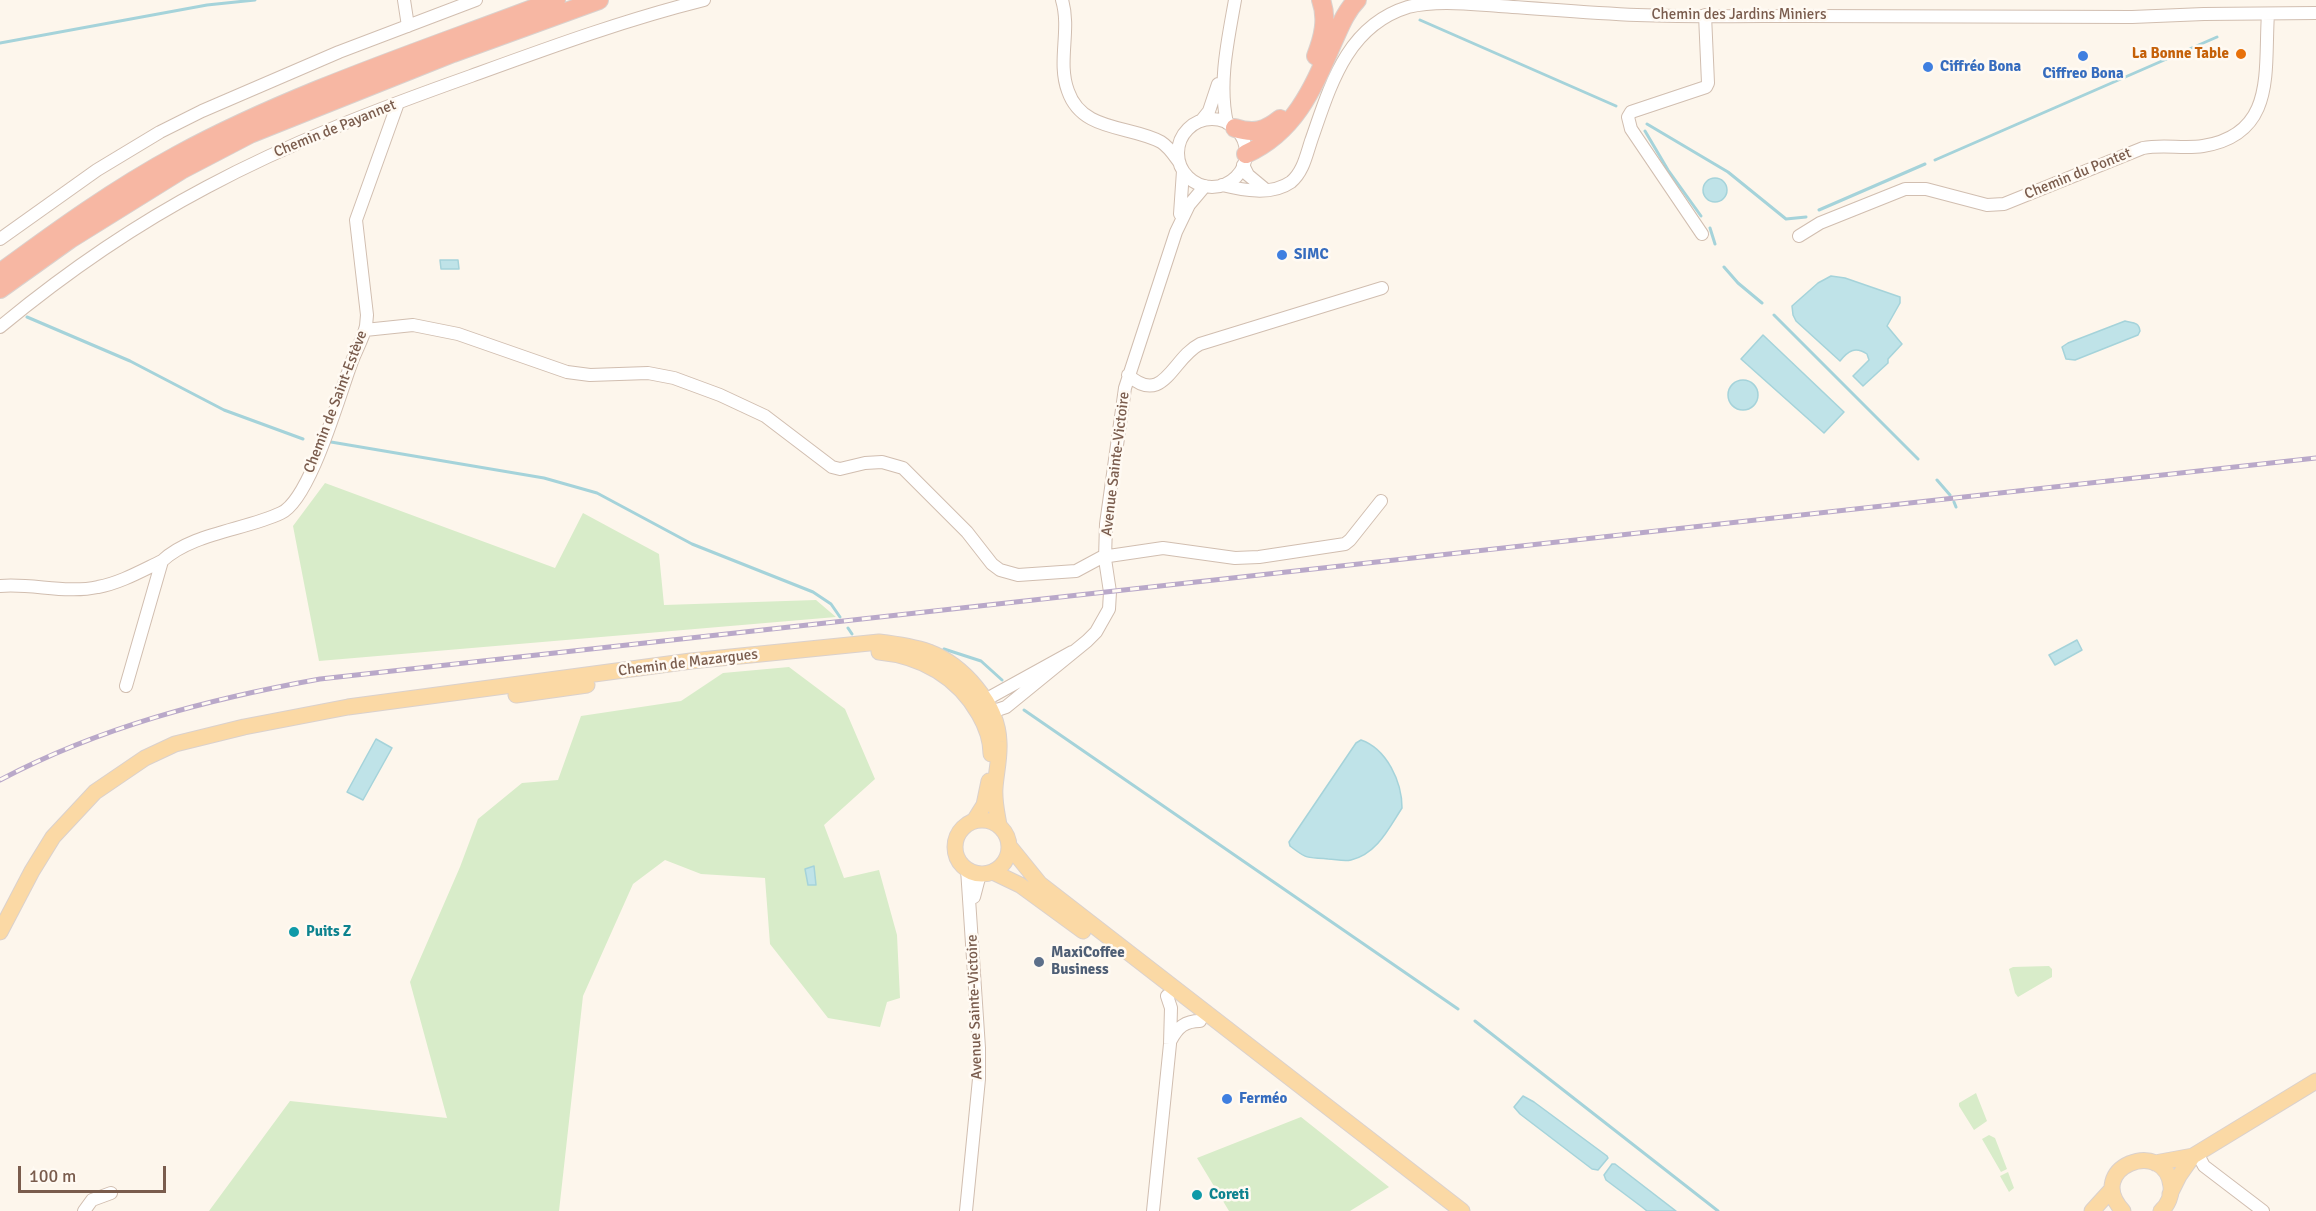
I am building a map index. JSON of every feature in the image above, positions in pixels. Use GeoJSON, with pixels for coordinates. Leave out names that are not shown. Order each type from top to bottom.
{"type":"FeatureCollection","features":[{"type":"Feature","properties":{"kind":"highway"},"geometry":{"type":"LineString","coordinates":[[0,273],[98,204],[177,155],[245,121],[319,90],[556,0]]}},
{"type":"Feature","properties":{"kind":"highway"},"geometry":{"type":"LineString","coordinates":[[0,290],[70,239],[181,170],[250,134],[442,57],[599,0]]}},
{"type":"Feature","properties":{"kind":"highway"},"geometry":{"type":"LineString","coordinates":[[1231,125],[1248,132],[1268,128],[1289,111],[1296,101],[1323,37],[1325,16],[1321,0]]}},
{"type":"Feature","properties":{"kind":"highway"},"geometry":{"type":"LineString","coordinates":[[1245,160],[1297,114],[1313,87],[1344,18],[1357,0]]}},
{"type":"Feature","properties":{"kind":"main road","name":"Chemin de Mazargues"},"geometry":{"type":"LineString","coordinates":[[0,932],[53,837],[95,792],[145,758],[174,744],[244,726],[548,692],[778,653],[825,648],[887,652],[912,658],[945,674],[969,698],[984,708]]}},
{"type":"Feature","properties":{"kind":"main road"},"geometry":{"type":"LineString","coordinates":[[974,821],[984,804],[991,747],[984,724],[984,708]]}},
{"type":"Feature","properties":{"kind":"main road"},"geometry":{"type":"LineString","coordinates":[[984,708],[998,730],[995,790],[999,825],[1010,847],[1040,884],[1462,1211]]}},
{"type":"Feature","properties":{"kind":"main road"},"geometry":{"type":"LineString","coordinates":[[999,825],[982,819],[974,821],[960,831],[955,845],[958,859],[980,872],[1020,885],[1053,908],[1448,1211]]}},
{"type":"Feature","properties":{"kind":"main road"},"geometry":{"type":"LineString","coordinates":[[980,872],[1005,862],[1010,847]]}},
{"type":"Feature","properties":{"kind":"main road"},"geometry":{"type":"LineString","coordinates":[[2123,1211],[2116,1203],[2112,1189],[2114,1178],[2126,1164],[2145,1160],[2155,1163],[2195,1155],[2316,1081]]}},
{"type":"Feature","properties":{"kind":"main road"},"geometry":{"type":"LineString","coordinates":[[2165,1206],[2179,1176],[2195,1155]]}},
{"type":"Feature","properties":{"kind":"main road"},"geometry":{"type":"LineString","coordinates":[[2155,1163],[2168,1176],[2165,1206]]}},
{"type":"Feature","properties":{"kind":"main road"},"geometry":{"type":"LineString","coordinates":[[2092,1211],[2112,1189]]}},
{"type":"Feature","properties":{"kind":"street"},"geometry":{"type":"LineString","coordinates":[[404,0],[408,26]]}},
{"type":"Feature","properties":{"kind":"street"},"geometry":{"type":"LineString","coordinates":[[0,239],[98,170],[160,132],[253,88],[476,0]]}},
{"type":"Feature","properties":{"kind":"street","name":"Chemin de Payannet"},"geometry":{"type":"LineString","coordinates":[[0,327],[38,295],[99,252],[205,187],[293,145],[399,103],[619,23],[704,0]]}},
{"type":"Feature","properties":{"kind":"street"},"geometry":{"type":"LineString","coordinates":[[1062,0],[1065,27],[1065,76],[1069,94],[1083,113],[1095,121],[1148,137],[1167,146],[1187,176],[1205,186],[1222,185],[1236,176],[1245,160]]}},
{"type":"Feature","properties":{"kind":"street"},"geometry":{"type":"LineString","coordinates":[[1235,0],[1226,57],[1223,96],[1231,125],[1245,145],[1248,175],[1266,190]]}},
{"type":"Feature","properties":{"kind":"street","name":"Chemin des Jardins Miniers"},"geometry":{"type":"LineString","coordinates":[[1222,185],[1252,191],[1266,190],[1284,186],[1298,175],[1328,94],[1347,53],[1372,26],[1406,8],[1443,3],[1627,14],[1705,15],[2132,17],[2316,14]]}},
{"type":"Feature","properties":{"kind":"street","name":"Chemin du Pontet"},"geometry":{"type":"LineString","coordinates":[[1799,236],[1820,223],[1905,189],[1926,189],[1987,205],[2004,204],[2143,147],[2194,147],[2218,142],[2244,128],[2260,106],[2268,42],[2268,14]]}},
{"type":"Feature","properties":{"kind":"street"},"geometry":{"type":"LineString","coordinates":[[1702,234],[1631,129],[1628,117],[1631,112],[1706,87],[1708,83],[1705,15]]}},
{"type":"Feature","properties":{"kind":"street"},"geometry":{"type":"LineString","coordinates":[[1181,167],[1178,151],[1180,140],[1209,111],[1226,57]]}},
{"type":"Feature","properties":{"kind":"street","name":"Chemin de Saint-Estève"},"geometry":{"type":"LineString","coordinates":[[162,561],[204,538],[271,517],[289,508],[299,494],[322,446],[365,330],[367,315],[356,220],[399,103]]}},
{"type":"Feature","properties":{"kind":"street"},"geometry":{"type":"LineString","coordinates":[[1148,137],[1166,137],[1196,123],[1220,120],[1231,125]]}},
{"type":"Feature","properties":{"kind":"street","name":"Avenue Sainte-Victoire"},"geometry":{"type":"LineString","coordinates":[[1176,232],[1182,202],[1181,167]]}},
{"type":"Feature","properties":{"kind":"street","name":"Avenue Sainte-Victoire"},"geometry":{"type":"LineString","coordinates":[[984,708],[1072,652],[1096,632],[1108,609],[1110,592],[1106,556],[1111,481],[1120,410],[1128,375],[1176,232],[1189,205],[1205,186]]}},
{"type":"Feature","properties":{"kind":"street"},"geometry":{"type":"LineString","coordinates":[[1128,375],[1141,384],[1154,386],[1164,381],[1186,352],[1200,344],[1382,288]]}},
{"type":"Feature","properties":{"kind":"street"},"geometry":{"type":"LineString","coordinates":[[365,330],[413,325],[458,334],[567,372],[590,375],[648,373],[689,383],[765,416],[832,467],[840,469],[865,463],[882,462],[903,468],[967,532],[992,564],[1006,573],[1018,575],[1076,571],[1106,556],[1168,548],[1220,557],[1259,557],[1345,544],[1381,501]]}},
{"type":"Feature","properties":{"kind":"street"},"geometry":{"type":"LineString","coordinates":[[0,586],[98,587],[129,577],[162,561]]}},
{"type":"Feature","properties":{"kind":"street"},"geometry":{"type":"LineString","coordinates":[[126,686],[162,561]]}},
{"type":"Feature","properties":{"kind":"street","name":"Avenue Sainte-Victoire"},"geometry":{"type":"LineString","coordinates":[[966,1211],[979,1079],[971,910],[980,872]]}},
{"type":"Feature","properties":{"kind":"street"},"geometry":{"type":"LineString","coordinates":[[1153,1211],[1170,1044],[1171,1008],[1167,996]]}},
{"type":"Feature","properties":{"kind":"street"},"geometry":{"type":"LineString","coordinates":[[1170,1044],[1175,1033],[1185,1023],[1200,1021]]}},
{"type":"Feature","properties":{"kind":"street"},"geometry":{"type":"LineString","coordinates":[[2195,1155],[2204,1166],[2263,1211]]}},
{"type":"Feature","properties":{"kind":"street"},"geometry":{"type":"LineString","coordinates":[[84,1211],[92,1200],[111,1193]]}},
{"type":"Feature","properties":{"kind":"green space"},"geometry":{"type":"Polygon","coordinates":[[[325,483],[555,568],[583,513],[659,554],[664,605],[816,600],[836,617],[319,661],[293,526],[325,483]]]}},
{"type":"Feature","properties":{"kind":"green space"},"geometry":{"type":"Polygon","coordinates":[[[789,667],[845,709],[875,779],[824,825],[844,878],[879,870],[897,935],[900,998],[887,1002],[880,1027],[828,1018],[770,944],[765,878],[701,874],[665,860],[633,884],[583,996],[559,1211],[209,1211],[290,1101],[447,1118],[410,982],[460,867],[478,819],[522,783],[558,780],[581,716],[681,701],[723,673],[789,667]]]}},
{"type":"Feature","properties":{"kind":"green space"},"geometry":{"type":"Polygon","coordinates":[[[2049,966],[2052,969],[2052,977],[2018,997],[2009,969],[2049,966]]]}},
{"type":"Feature","properties":{"kind":"green space"},"geometry":{"type":"Polygon","coordinates":[[[1976,1093],[1987,1121],[1974,1130],[1959,1103],[1976,1093]]]}},
{"type":"Feature","properties":{"kind":"green space"},"geometry":{"type":"Polygon","coordinates":[[[1301,1117],[1389,1187],[1350,1211],[1229,1211],[1197,1158],[1301,1117]]]}},
{"type":"Feature","properties":{"kind":"green space"},"geometry":{"type":"Polygon","coordinates":[[[1989,1135],[1995,1138],[2007,1169],[2001,1172],[1982,1139],[1989,1135]]]}},
{"type":"Feature","properties":{"kind":"green space"},"geometry":{"type":"Polygon","coordinates":[[[2008,1172],[2014,1188],[2009,1192],[2000,1176],[2008,1172]]]}},
{"type":"Feature","properties":{"kind":"water"},"geometry":{"type":"Polygon","coordinates":[[[1715,178],[1724,181],[1727,190],[1724,199],[1715,202],[1706,199],[1703,190],[1706,181],[1715,178]]]}},
{"type":"Feature","properties":{"kind":"water"},"geometry":{"type":"Polygon","coordinates":[[[440,260],[458,260],[459,269],[441,269],[440,260]]]}},
{"type":"Feature","properties":{"kind":"water"},"geometry":{"type":"Polygon","coordinates":[[[1831,276],[1845,278],[1900,297],[1900,303],[1887,326],[1902,344],[1888,359],[1888,363],[1863,386],[1853,376],[1869,360],[1867,354],[1855,350],[1840,361],[1796,321],[1793,315],[1792,306],[1818,283],[1831,276]]]}},
{"type":"Feature","properties":{"kind":"water"},"geometry":{"type":"Polygon","coordinates":[[[2125,321],[2138,326],[2140,331],[2138,335],[2075,360],[2066,359],[2062,347],[2068,343],[2125,321]]]}},
{"type":"Feature","properties":{"kind":"water"},"geometry":{"type":"Polygon","coordinates":[[[1763,335],[1844,412],[1824,433],[1741,359],[1763,335]]]}},
{"type":"Feature","properties":{"kind":"water"},"geometry":{"type":"Polygon","coordinates":[[[1743,380],[1754,384],[1758,395],[1754,406],[1743,410],[1732,406],[1728,395],[1732,384],[1743,380]]]}},
{"type":"Feature","properties":{"kind":"water"},"geometry":{"type":"Polygon","coordinates":[[[2077,640],[2082,650],[2055,665],[2049,655],[2077,640]]]}},
{"type":"Feature","properties":{"kind":"water"},"geometry":{"type":"Polygon","coordinates":[[[376,739],[392,748],[363,800],[347,792],[376,739]]]}},
{"type":"Feature","properties":{"kind":"water"},"geometry":{"type":"Polygon","coordinates":[[[1361,740],[1378,751],[1391,768],[1396,777],[1402,808],[1375,846],[1360,857],[1345,861],[1304,856],[1290,846],[1289,842],[1356,743],[1361,740]]]}},
{"type":"Feature","properties":{"kind":"water"},"geometry":{"type":"Polygon","coordinates":[[[814,866],[816,885],[808,885],[805,869],[814,866]]]}},
{"type":"Feature","properties":{"kind":"water"},"geometry":{"type":"Polygon","coordinates":[[[1523,1096],[1607,1156],[1608,1158],[1598,1170],[1592,1169],[1520,1114],[1514,1107],[1523,1096]]]}},
{"type":"Feature","properties":{"kind":"water"},"geometry":{"type":"Polygon","coordinates":[[[1612,1164],[1676,1211],[1647,1211],[1606,1180],[1604,1175],[1612,1164]]]}},
{"type":"Feature","properties":{"kind":"waterway"},"geometry":{"type":"LineString","coordinates":[[0,43],[207,5],[255,0]]}},
{"type":"Feature","properties":{"kind":"waterway"},"geometry":{"type":"LineString","coordinates":[[1420,20],[1616,106]]}},
{"type":"Feature","properties":{"kind":"waterway"},"geometry":{"type":"LineString","coordinates":[[1935,160],[2217,37]]}},
{"type":"Feature","properties":{"kind":"waterway"},"geometry":{"type":"LineString","coordinates":[[1647,124],[1728,172],[1786,219],[1806,217]]}},
{"type":"Feature","properties":{"kind":"waterway"},"geometry":{"type":"LineString","coordinates":[[1645,131],[1668,170],[1701,216]]}},
{"type":"Feature","properties":{"kind":"waterway"},"geometry":{"type":"LineString","coordinates":[[1819,210],[1925,164]]}},
{"type":"Feature","properties":{"kind":"waterway"},"geometry":{"type":"LineString","coordinates":[[1710,228],[1715,244]]}},
{"type":"Feature","properties":{"kind":"waterway"},"geometry":{"type":"LineString","coordinates":[[1724,267],[1738,283],[1762,303]]}},
{"type":"Feature","properties":{"kind":"waterway"},"geometry":{"type":"LineString","coordinates":[[1774,315],[1918,459]]}},
{"type":"Feature","properties":{"kind":"waterway"},"geometry":{"type":"LineString","coordinates":[[27,317],[130,361],[224,410],[303,439]]}},
{"type":"Feature","properties":{"kind":"waterway"},"geometry":{"type":"LineString","coordinates":[[331,442],[544,478],[597,493],[692,544],[813,592],[831,604],[840,617]]}},
{"type":"Feature","properties":{"kind":"waterway"},"geometry":{"type":"LineString","coordinates":[[1937,480],[1950,495]]}},
{"type":"Feature","properties":{"kind":"waterway"},"geometry":{"type":"LineString","coordinates":[[1954,502],[1956,507]]}},
{"type":"Feature","properties":{"kind":"waterway"},"geometry":{"type":"LineString","coordinates":[[848,628],[852,634]]}},
{"type":"Feature","properties":{"kind":"waterway"},"geometry":{"type":"LineString","coordinates":[[944,649],[981,661],[1002,680]]}},
{"type":"Feature","properties":{"kind":"waterway"},"geometry":{"type":"LineString","coordinates":[[1024,710],[1458,1009]]}},
{"type":"Feature","properties":{"kind":"waterway"},"geometry":{"type":"LineString","coordinates":[[1475,1021],[1718,1211]]}},
{"type":"Feature","properties":{"kind":"railway"},"geometry":{"type":"LineString","coordinates":[[0,780],[77,745],[156,717],[237,696],[320,679],[2316,458]]}},
{"type":"Feature","properties":{"kind":"place","name":"La Bonne Table"},"geometry":{"type":"Point","coordinates":[2241,54]}},
{"type":"Feature","properties":{"kind":"place","name":"Ciffreo Bona"},"geometry":{"type":"Point","coordinates":[2083,56]}},
{"type":"Feature","properties":{"kind":"place","name":"Ciffréo Bona"},"geometry":{"type":"Point","coordinates":[1928,67]}},
{"type":"Feature","properties":{"kind":"place","name":"SIMC"},"geometry":{"type":"Point","coordinates":[1282,255]}},
{"type":"Feature","properties":{"kind":"place","name":"Puits Z"},"geometry":{"type":"Point","coordinates":[294,932]}},
{"type":"Feature","properties":{"kind":"place","name":"MaxiCoffee Business"},"geometry":{"type":"Point","coordinates":[1039,962]}},
{"type":"Feature","properties":{"kind":"place","name":"Ferméo"},"geometry":{"type":"Point","coordinates":[1227,1099]}},
{"type":"Feature","properties":{"kind":"place","name":"Coreti"},"geometry":{"type":"Point","coordinates":[1197,1195]}}]}
